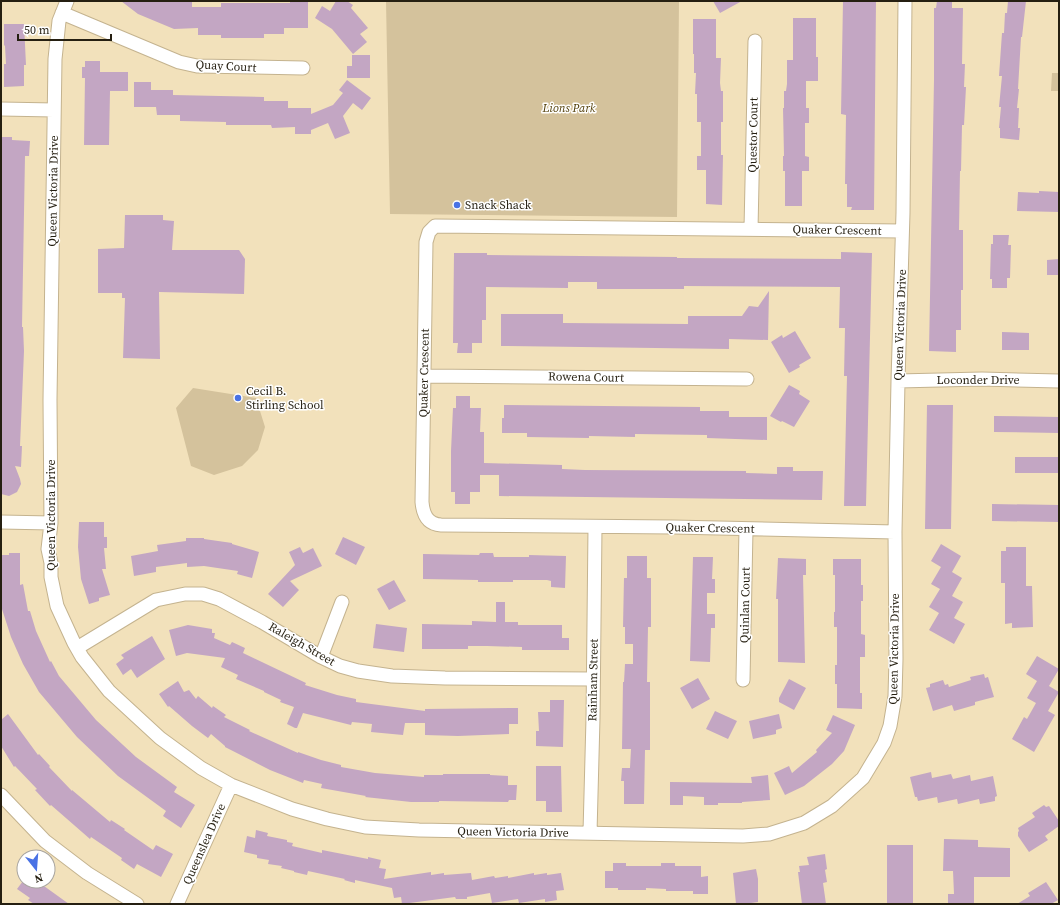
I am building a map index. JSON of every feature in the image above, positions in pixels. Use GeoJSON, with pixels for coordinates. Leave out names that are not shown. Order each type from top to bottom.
{"type":"FeatureCollection","features":[{"type":"Feature","properties":{"kind":"street","name":"Queen Victoria Drive"},"geometry":{"type":"LineString","coordinates":[[65,7],[59,21],[55,59],[50,400],[51,523],[48,549],[51,563],[51,577],[58,606],[74,643],[109,691],[142,723],[187,759],[231,785],[292,809],[327,819],[364,827],[419,830],[744,836],[770,834],[804,823],[832,806],[860,781],[874,762],[884,743],[890,726],[894,706],[896,659],[898,381],[902,231],[905,1]]}},
{"type":"Feature","properties":{"kind":"street","name":"Quay Court"},"geometry":{"type":"LineString","coordinates":[[65,7],[179,62],[197,66],[303,68]]}},
{"type":"Feature","properties":{"kind":"street","name":"Questor Court"},"geometry":{"type":"LineString","coordinates":[[751,229],[755,41]]}},
{"type":"Feature","properties":{"kind":"street"},"geometry":{"type":"LineString","coordinates":[[1,109],[54,110]]}},
{"type":"Feature","properties":{"kind":"street","name":"Quaker Crescent"},"geometry":{"type":"LineString","coordinates":[[896,532],[435,525],[430,522],[425,517],[422,502],[426,242],[429,232],[435,226],[902,231]]}},
{"type":"Feature","properties":{"kind":"street","name":"Rowena Court"},"geometry":{"type":"LineString","coordinates":[[424,376],[747,379]]}},
{"type":"Feature","properties":{"kind":"street","name":"Loconder Drive"},"geometry":{"type":"LineString","coordinates":[[898,381],[1059,381]]}},
{"type":"Feature","properties":{"kind":"street"},"geometry":{"type":"LineString","coordinates":[[1,522],[51,523]]}},
{"type":"Feature","properties":{"kind":"street","name":"Rainham Street"},"geometry":{"type":"LineString","coordinates":[[590,833],[595,527]]}},
{"type":"Feature","properties":{"kind":"street","name":"Quinlan Court"},"geometry":{"type":"LineString","coordinates":[[743,680],[746,529]]}},
{"type":"Feature","properties":{"kind":"street","name":"Raleigh Street"},"geometry":{"type":"LineString","coordinates":[[78,648],[156,600],[185,594],[197,594],[219,599],[340,666],[364,672],[392,676],[445,678],[593,679]]}},
{"type":"Feature","properties":{"kind":"street"},"geometry":{"type":"LineString","coordinates":[[321,656],[342,602]]}},
{"type":"Feature","properties":{"kind":"street","name":"Queenslea Drive"},"geometry":{"type":"LineString","coordinates":[[177,904],[231,785]]}},
{"type":"Feature","properties":{"kind":"street"},"geometry":{"type":"LineString","coordinates":[[1,795],[45,841],[87,873],[137,904]]}},
{"type":"Feature","properties":{"kind":"green space","name":"Lions Park"},"geometry":{"type":"Polygon","coordinates":[[[386,1],[679,1],[677,217],[390,214],[386,1]]]}},
{"type":"Feature","properties":{"kind":"green space"},"geometry":{"type":"Polygon","coordinates":[[[1052,73],[1059,73],[1059,91],[1051,91],[1052,73]]]}},
{"type":"Feature","properties":{"kind":"green space"},"geometry":{"type":"Polygon","coordinates":[[[193,388],[256,398],[265,427],[258,450],[242,466],[214,475],[191,466],[176,408],[193,388]]]}},
{"type":"Feature","properties":{"kind":"building"},"geometry":{"type":"Polygon","coordinates":[[[121,1],[192,1],[192,7],[221,7],[221,3],[290,3],[290,1],[308,1],[308,28],[284,28],[284,34],[264,34],[264,38],[221,38],[221,35],[198,35],[198,28],[174,29],[138,14],[121,1]]]}},
{"type":"Feature","properties":{"kind":"building"},"geometry":{"type":"Polygon","coordinates":[[[336,1],[347,1],[353,5],[351,8],[368,28],[360,34],[367,42],[353,54],[332,29],[315,18],[322,6],[330,11],[336,1]]]}},
{"type":"Feature","properties":{"kind":"building"},"geometry":{"type":"Polygon","coordinates":[[[713,1],[742,1],[720,13],[713,1]]]}},
{"type":"Feature","properties":{"kind":"building"},"geometry":{"type":"Polygon","coordinates":[[[843,1],[876,1],[874,210],[851,210],[852,207],[847,207],[847,184],[845,184],[846,115],[841,114],[843,1]]]}},
{"type":"Feature","properties":{"kind":"building"},"geometry":{"type":"Polygon","coordinates":[[[937,1],[952,1],[952,8],[963,8],[962,64],[965,64],[964,87],[966,87],[964,125],[962,125],[959,230],[963,230],[963,290],[961,290],[961,330],[956,330],[956,352],[929,351],[934,8],[936,8],[937,1]]]}},
{"type":"Feature","properties":{"kind":"building"},"geometry":{"type":"Polygon","coordinates":[[[1008,1],[1026,1],[1021,37],[1017,108],[1019,108],[1019,140],[1000,138],[999,128],[1001,107],[999,107],[1002,76],[999,76],[1002,33],[1004,33],[1005,13],[1007,13],[1008,1]]]}},
{"type":"Feature","properties":{"kind":"building"},"geometry":{"type":"Polygon","coordinates":[[[793,18],[816,18],[816,57],[818,57],[818,81],[806,81],[806,108],[809,108],[809,123],[805,123],[805,156],[809,157],[809,171],[802,171],[802,206],[785,206],[785,171],[783,171],[784,91],[786,91],[787,84],[787,60],[793,60],[793,18]]]}},
{"type":"Feature","properties":{"kind":"building"},"geometry":{"type":"Polygon","coordinates":[[[693,19],[716,19],[716,58],[721,58],[720,83],[721,91],[723,91],[723,122],[721,122],[721,155],[723,155],[722,205],[706,204],[706,170],[697,170],[697,156],[701,156],[701,122],[697,122],[697,94],[695,94],[696,73],[694,73],[693,54],[693,19]]]}},
{"type":"Feature","properties":{"kind":"building"},"geometry":{"type":"Polygon","coordinates":[[[4,24],[24,24],[26,65],[24,65],[24,86],[4,87],[4,64],[6,64],[4,24]]]}},
{"type":"Feature","properties":{"kind":"building"},"geometry":{"type":"Polygon","coordinates":[[[352,55],[370,55],[370,78],[347,78],[347,66],[352,66],[352,55]]]}},
{"type":"Feature","properties":{"kind":"building"},"geometry":{"type":"Polygon","coordinates":[[[85,61],[100,61],[100,72],[128,72],[128,91],[110,91],[109,145],[84,145],[85,78],[82,78],[82,67],[85,67],[85,61]]]}},
{"type":"Feature","properties":{"kind":"building"},"geometry":{"type":"Polygon","coordinates":[[[347,80],[371,98],[362,110],[353,103],[343,116],[350,133],[335,139],[328,123],[311,130],[311,134],[295,134],[295,127],[272,128],[271,125],[226,125],[226,122],[180,121],[180,115],[157,115],[156,107],[134,107],[134,82],[151,82],[151,90],[173,90],[173,95],[264,97],[264,101],[288,101],[288,108],[311,108],[311,114],[333,105],[343,93],[339,90],[347,80]]]}},
{"type":"Feature","properties":{"kind":"building"},"geometry":{"type":"Polygon","coordinates":[[[1,137],[12,137],[12,140],[30,141],[29,156],[25,156],[22,327],[24,351],[20,446],[22,446],[21,467],[15,466],[21,484],[17,492],[9,496],[1,494],[1,137]]]}},
{"type":"Feature","properties":{"kind":"building"},"geometry":{"type":"Polygon","coordinates":[[[1039,191],[1059,192],[1059,212],[1017,211],[1018,192],[1039,193],[1039,191]]]}},
{"type":"Feature","properties":{"kind":"building"},"geometry":{"type":"Polygon","coordinates":[[[125,215],[163,215],[163,220],[174,221],[172,250],[239,250],[245,259],[244,294],[159,292],[160,359],[123,358],[125,298],[122,298],[122,293],[98,293],[98,249],[124,248],[125,215]]]}},
{"type":"Feature","properties":{"kind":"building"},"geometry":{"type":"Polygon","coordinates":[[[993,235],[1009,235],[1008,245],[1011,245],[1010,278],[1007,278],[1007,288],[992,288],[992,279],[990,279],[991,244],[993,244],[993,235]]]}},
{"type":"Feature","properties":{"kind":"building"},"geometry":{"type":"Polygon","coordinates":[[[841,252],[872,253],[866,506],[844,506],[847,376],[844,376],[845,328],[839,328],[840,287],[684,286],[684,289],[597,289],[597,282],[568,282],[568,288],[486,287],[486,320],[482,320],[482,343],[472,343],[472,353],[457,353],[458,343],[453,343],[454,253],[487,253],[487,255],[677,258],[841,259],[841,252]]]}},
{"type":"Feature","properties":{"kind":"building"},"geometry":{"type":"Polygon","coordinates":[[[1059,259],[1059,275],[1047,275],[1047,260],[1059,259]]]}},
{"type":"Feature","properties":{"kind":"building"},"geometry":{"type":"Polygon","coordinates":[[[769,291],[768,340],[729,339],[729,349],[501,346],[501,314],[563,314],[563,323],[688,324],[688,316],[742,316],[749,306],[758,307],[769,291]]]}},
{"type":"Feature","properties":{"kind":"building"},"geometry":{"type":"Polygon","coordinates":[[[795,331],[811,358],[799,365],[800,367],[789,373],[771,342],[782,335],[783,338],[795,331]]]}},
{"type":"Feature","properties":{"kind":"building"},"geometry":{"type":"Polygon","coordinates":[[[1002,332],[1029,333],[1029,350],[1002,350],[1002,332]]]}},
{"type":"Feature","properties":{"kind":"building"},"geometry":{"type":"Polygon","coordinates":[[[789,385],[800,391],[799,394],[810,401],[794,427],[770,416],[789,385]]]}},
{"type":"Feature","properties":{"kind":"building"},"geometry":{"type":"Polygon","coordinates":[[[456,396],[470,396],[470,408],[481,408],[480,432],[484,432],[484,463],[562,465],[562,469],[585,470],[746,471],[746,473],[777,474],[777,467],[793,467],[793,471],[823,471],[822,500],[499,496],[499,475],[480,475],[480,492],[470,492],[470,504],[455,504],[455,492],[451,492],[451,451],[453,408],[456,408],[456,396]]]}},
{"type":"Feature","properties":{"kind":"building"},"geometry":{"type":"Polygon","coordinates":[[[504,405],[700,407],[700,411],[729,411],[729,417],[767,417],[767,440],[707,438],[707,435],[635,434],[635,437],[527,437],[527,433],[502,433],[504,405]]]}},
{"type":"Feature","properties":{"kind":"building"},"geometry":{"type":"Polygon","coordinates":[[[927,405],[953,405],[951,529],[925,529],[927,405]]]}},
{"type":"Feature","properties":{"kind":"building"},"geometry":{"type":"Polygon","coordinates":[[[994,416],[1059,417],[1059,433],[994,432],[994,416]]]}},
{"type":"Feature","properties":{"kind":"building"},"geometry":{"type":"Polygon","coordinates":[[[1015,457],[1059,457],[1059,473],[1015,473],[1015,457]]]}},
{"type":"Feature","properties":{"kind":"building"},"geometry":{"type":"Polygon","coordinates":[[[992,504],[1059,505],[1059,522],[992,521],[992,504]]]}},
{"type":"Feature","properties":{"kind":"building"},"geometry":{"type":"Polygon","coordinates":[[[79,522],[104,522],[104,537],[107,537],[107,548],[104,548],[106,569],[102,569],[110,595],[99,598],[99,601],[89,604],[81,579],[78,547],[79,522]]]}},
{"type":"Feature","properties":{"kind":"building"},"geometry":{"type":"Polygon","coordinates":[[[343,537],[365,547],[356,565],[335,554],[343,537]]]}},
{"type":"Feature","properties":{"kind":"building"},"geometry":{"type":"Polygon","coordinates":[[[186,538],[204,538],[232,543],[259,552],[252,578],[237,574],[238,571],[204,566],[187,567],[187,563],[156,567],[156,572],[134,576],[131,556],[158,551],[157,545],[186,541],[186,538]]]}},
{"type":"Feature","properties":{"kind":"building"},"geometry":{"type":"Polygon","coordinates":[[[941,544],[961,556],[952,572],[962,578],[952,596],[963,602],[954,618],[965,624],[954,644],[929,630],[939,613],[929,607],[940,589],[931,584],[941,567],[931,561],[941,544]]]}},
{"type":"Feature","properties":{"kind":"building"},"geometry":{"type":"Polygon","coordinates":[[[300,547],[303,553],[313,548],[322,566],[290,581],[299,590],[283,607],[268,594],[295,565],[289,552],[300,547]]]}},
{"type":"Feature","properties":{"kind":"building"},"geometry":{"type":"Polygon","coordinates":[[[1006,547],[1026,547],[1026,586],[1032,586],[1033,627],[1012,628],[1012,623],[1005,624],[1005,583],[1001,583],[1001,551],[1006,551],[1006,547]]]}},
{"type":"Feature","properties":{"kind":"building"},"geometry":{"type":"Polygon","coordinates":[[[9,553],[20,553],[20,585],[23,584],[28,611],[30,611],[36,631],[50,662],[51,661],[59,676],[96,720],[136,757],[177,787],[174,792],[195,805],[181,828],[163,816],[166,811],[118,776],[77,737],[39,692],[23,664],[11,637],[1,606],[1,555],[9,555],[9,553]]]}},
{"type":"Feature","properties":{"kind":"building"},"geometry":{"type":"Polygon","coordinates":[[[480,553],[493,553],[494,557],[529,557],[529,555],[566,556],[565,588],[551,587],[551,581],[547,580],[478,582],[478,580],[423,579],[423,554],[479,555],[480,553]]]}},
{"type":"Feature","properties":{"kind":"building"},"geometry":{"type":"Polygon","coordinates":[[[627,556],[647,556],[647,578],[651,578],[651,627],[648,627],[647,682],[650,682],[650,750],[645,750],[644,804],[624,804],[624,781],[621,781],[622,768],[630,768],[631,749],[622,749],[623,682],[625,664],[633,664],[633,644],[625,644],[625,627],[623,627],[624,578],[627,578],[627,556]]]}},
{"type":"Feature","properties":{"kind":"building"},"geometry":{"type":"Polygon","coordinates":[[[693,557],[713,557],[712,579],[715,579],[715,593],[707,593],[707,614],[715,614],[715,628],[711,628],[710,662],[690,661],[693,557]]]}},
{"type":"Feature","properties":{"kind":"building"},"geometry":{"type":"Polygon","coordinates":[[[778,558],[806,559],[806,575],[803,575],[805,663],[778,662],[778,599],[776,599],[778,558]]]}},
{"type":"Feature","properties":{"kind":"building"},"geometry":{"type":"Polygon","coordinates":[[[833,559],[861,559],[861,585],[863,585],[863,601],[861,601],[861,634],[865,635],[865,657],[860,657],[860,693],[862,693],[862,709],[837,708],[835,665],[837,665],[837,627],[834,627],[835,575],[833,575],[833,559]]]}},
{"type":"Feature","properties":{"kind":"building"},"geometry":{"type":"Polygon","coordinates":[[[394,580],[406,601],[389,610],[377,589],[394,580]]]}},
{"type":"Feature","properties":{"kind":"building"},"geometry":{"type":"Polygon","coordinates":[[[496,602],[505,602],[505,622],[518,622],[518,625],[562,625],[562,638],[569,638],[569,650],[522,650],[522,647],[487,646],[468,646],[468,649],[422,649],[422,624],[472,625],[472,621],[496,622],[496,602]]]}},
{"type":"Feature","properties":{"kind":"building"},"geometry":{"type":"Polygon","coordinates":[[[376,624],[407,628],[404,652],[373,648],[376,624]]]}},
{"type":"Feature","properties":{"kind":"building"},"geometry":{"type":"Polygon","coordinates":[[[188,625],[212,629],[212,633],[215,633],[214,638],[230,645],[232,642],[245,648],[243,653],[306,683],[305,685],[356,699],[356,702],[425,711],[425,709],[518,708],[518,724],[509,724],[509,734],[458,736],[425,735],[425,723],[405,723],[403,735],[371,732],[372,724],[352,722],[351,725],[303,713],[297,728],[295,728],[287,724],[294,707],[280,702],[281,700],[264,691],[236,679],[238,675],[221,667],[225,658],[187,653],[176,656],[169,630],[188,625]]]}},
{"type":"Feature","properties":{"kind":"building"},"geometry":{"type":"Polygon","coordinates":[[[152,636],[165,659],[137,678],[131,669],[123,675],[116,664],[124,658],[121,655],[152,636]]]}},
{"type":"Feature","properties":{"kind":"building"},"geometry":{"type":"Polygon","coordinates":[[[1037,656],[1059,669],[1049,686],[1059,692],[1048,711],[1055,715],[1034,752],[1012,739],[1024,717],[1027,719],[1036,703],[1027,698],[1037,681],[1026,674],[1037,656]]]}},
{"type":"Feature","properties":{"kind":"building"},"geometry":{"type":"Polygon","coordinates":[[[984,674],[985,678],[988,677],[994,697],[975,702],[975,705],[954,711],[952,705],[933,711],[926,688],[930,687],[930,684],[943,680],[945,685],[948,684],[949,687],[971,680],[970,677],[984,674]]]}},
{"type":"Feature","properties":{"kind":"building"},"geometry":{"type":"Polygon","coordinates":[[[698,678],[710,699],[692,709],[680,688],[698,678]]]}},
{"type":"Feature","properties":{"kind":"building"},"geometry":{"type":"Polygon","coordinates":[[[789,679],[806,688],[794,710],[779,702],[779,698],[789,679]]]}},
{"type":"Feature","properties":{"kind":"building"},"geometry":{"type":"Polygon","coordinates":[[[178,681],[184,692],[189,690],[196,699],[198,696],[212,708],[213,706],[226,715],[224,717],[250,730],[249,731],[298,753],[341,765],[341,767],[375,773],[424,777],[424,775],[443,774],[490,774],[508,776],[508,785],[517,785],[516,800],[509,800],[508,802],[411,802],[365,797],[366,796],[321,788],[322,784],[304,780],[303,783],[270,770],[225,747],[211,734],[208,738],[169,706],[168,707],[159,694],[178,681]]]}},
{"type":"Feature","properties":{"kind":"building"},"geometry":{"type":"Polygon","coordinates":[[[550,700],[564,700],[563,747],[536,746],[536,731],[539,731],[538,712],[550,712],[550,700]]]}},
{"type":"Feature","properties":{"kind":"building"},"geometry":{"type":"Polygon","coordinates":[[[715,711],[737,721],[728,739],[706,729],[715,711]]]}},
{"type":"Feature","properties":{"kind":"building"},"geometry":{"type":"Polygon","coordinates":[[[8,714],[38,755],[39,754],[72,791],[110,822],[111,820],[125,829],[124,830],[153,850],[156,845],[173,854],[161,877],[137,864],[134,869],[121,860],[122,858],[91,837],[90,839],[51,805],[50,806],[35,790],[37,789],[15,766],[14,767],[1,746],[1,720],[8,714]]]}},
{"type":"Feature","properties":{"kind":"building"},"geometry":{"type":"Polygon","coordinates":[[[779,714],[782,728],[776,730],[776,734],[753,739],[749,721],[779,714]]]}},
{"type":"Feature","properties":{"kind":"building"},"geometry":{"type":"Polygon","coordinates":[[[833,715],[855,725],[844,751],[832,764],[804,786],[785,795],[774,773],[789,766],[792,773],[817,752],[816,750],[832,733],[826,730],[833,715]]]}},
{"type":"Feature","properties":{"kind":"building"},"geometry":{"type":"Polygon","coordinates":[[[536,766],[561,766],[562,812],[546,812],[546,801],[536,801],[536,766]]]}},
{"type":"Feature","properties":{"kind":"building"},"geometry":{"type":"Polygon","coordinates":[[[931,772],[932,778],[951,774],[953,779],[970,775],[971,781],[993,776],[997,796],[995,797],[995,801],[980,804],[979,799],[958,804],[957,799],[938,803],[937,797],[918,801],[917,797],[915,797],[910,777],[931,772]]]}},
{"type":"Feature","properties":{"kind":"building"},"geometry":{"type":"Polygon","coordinates":[[[768,775],[770,800],[704,805],[704,797],[683,796],[683,805],[670,805],[670,782],[752,783],[751,777],[768,775]]]}},
{"type":"Feature","properties":{"kind":"building"},"geometry":{"type":"Polygon","coordinates":[[[1044,805],[1046,807],[1049,806],[1059,821],[1059,826],[1045,836],[1048,840],[1029,852],[1018,836],[1018,828],[1035,817],[1032,813],[1044,805]]]}},
{"type":"Feature","properties":{"kind":"building"},"geometry":{"type":"Polygon","coordinates":[[[256,830],[268,833],[267,836],[287,840],[287,842],[293,843],[292,846],[322,853],[322,850],[381,860],[379,868],[386,869],[384,879],[431,872],[431,875],[444,873],[444,875],[471,873],[472,880],[494,876],[495,878],[508,876],[508,878],[534,873],[534,875],[547,873],[547,875],[561,873],[564,890],[556,891],[557,900],[545,902],[545,899],[519,903],[518,899],[492,903],[490,893],[467,897],[467,899],[456,899],[455,897],[402,904],[401,897],[394,898],[392,888],[355,880],[355,883],[344,880],[345,879],[308,871],[307,875],[294,872],[281,868],[282,866],[268,864],[269,860],[257,858],[257,855],[244,852],[247,836],[255,838],[256,830]]]}},
{"type":"Feature","properties":{"kind":"building"},"geometry":{"type":"Polygon","coordinates":[[[944,839],[978,840],[978,847],[1010,848],[1010,877],[974,877],[974,904],[948,904],[948,894],[954,894],[953,871],[943,871],[944,839]]]}},
{"type":"Feature","properties":{"kind":"building"},"geometry":{"type":"Polygon","coordinates":[[[887,845],[913,845],[913,904],[887,904],[887,845]]]}},
{"type":"Feature","properties":{"kind":"building"},"geometry":{"type":"Polygon","coordinates":[[[825,854],[827,882],[823,883],[826,904],[802,904],[798,872],[800,872],[799,866],[809,865],[807,857],[825,854]]]}},
{"type":"Feature","properties":{"kind":"building"},"geometry":{"type":"Polygon","coordinates":[[[613,863],[626,863],[626,866],[661,866],[661,863],[675,863],[675,866],[701,866],[701,877],[708,876],[708,894],[693,894],[693,891],[666,891],[666,889],[646,888],[646,890],[618,890],[618,888],[605,888],[605,871],[613,871],[613,863]]]}},
{"type":"Feature","properties":{"kind":"building"},"geometry":{"type":"Polygon","coordinates":[[[756,869],[758,879],[758,902],[751,904],[736,904],[733,873],[756,869]]]}},
{"type":"Feature","properties":{"kind":"building"},"geometry":{"type":"Polygon","coordinates":[[[1046,882],[1058,900],[1051,904],[1017,904],[1030,896],[1028,893],[1046,882]]]}},
{"type":"Feature","properties":{"kind":"building"},"geometry":{"type":"Polygon","coordinates":[[[17,889],[48,889],[69,904],[34,904],[28,900],[30,898],[17,889]]]}},
{"type":"Feature","properties":{"kind":"place","name":"Snack Shack"},"geometry":{"type":"Point","coordinates":[457,205]}},
{"type":"Feature","properties":{"kind":"place","name":"Cecil B. Stirling School"},"geometry":{"type":"Point","coordinates":[238,398]}}]}
